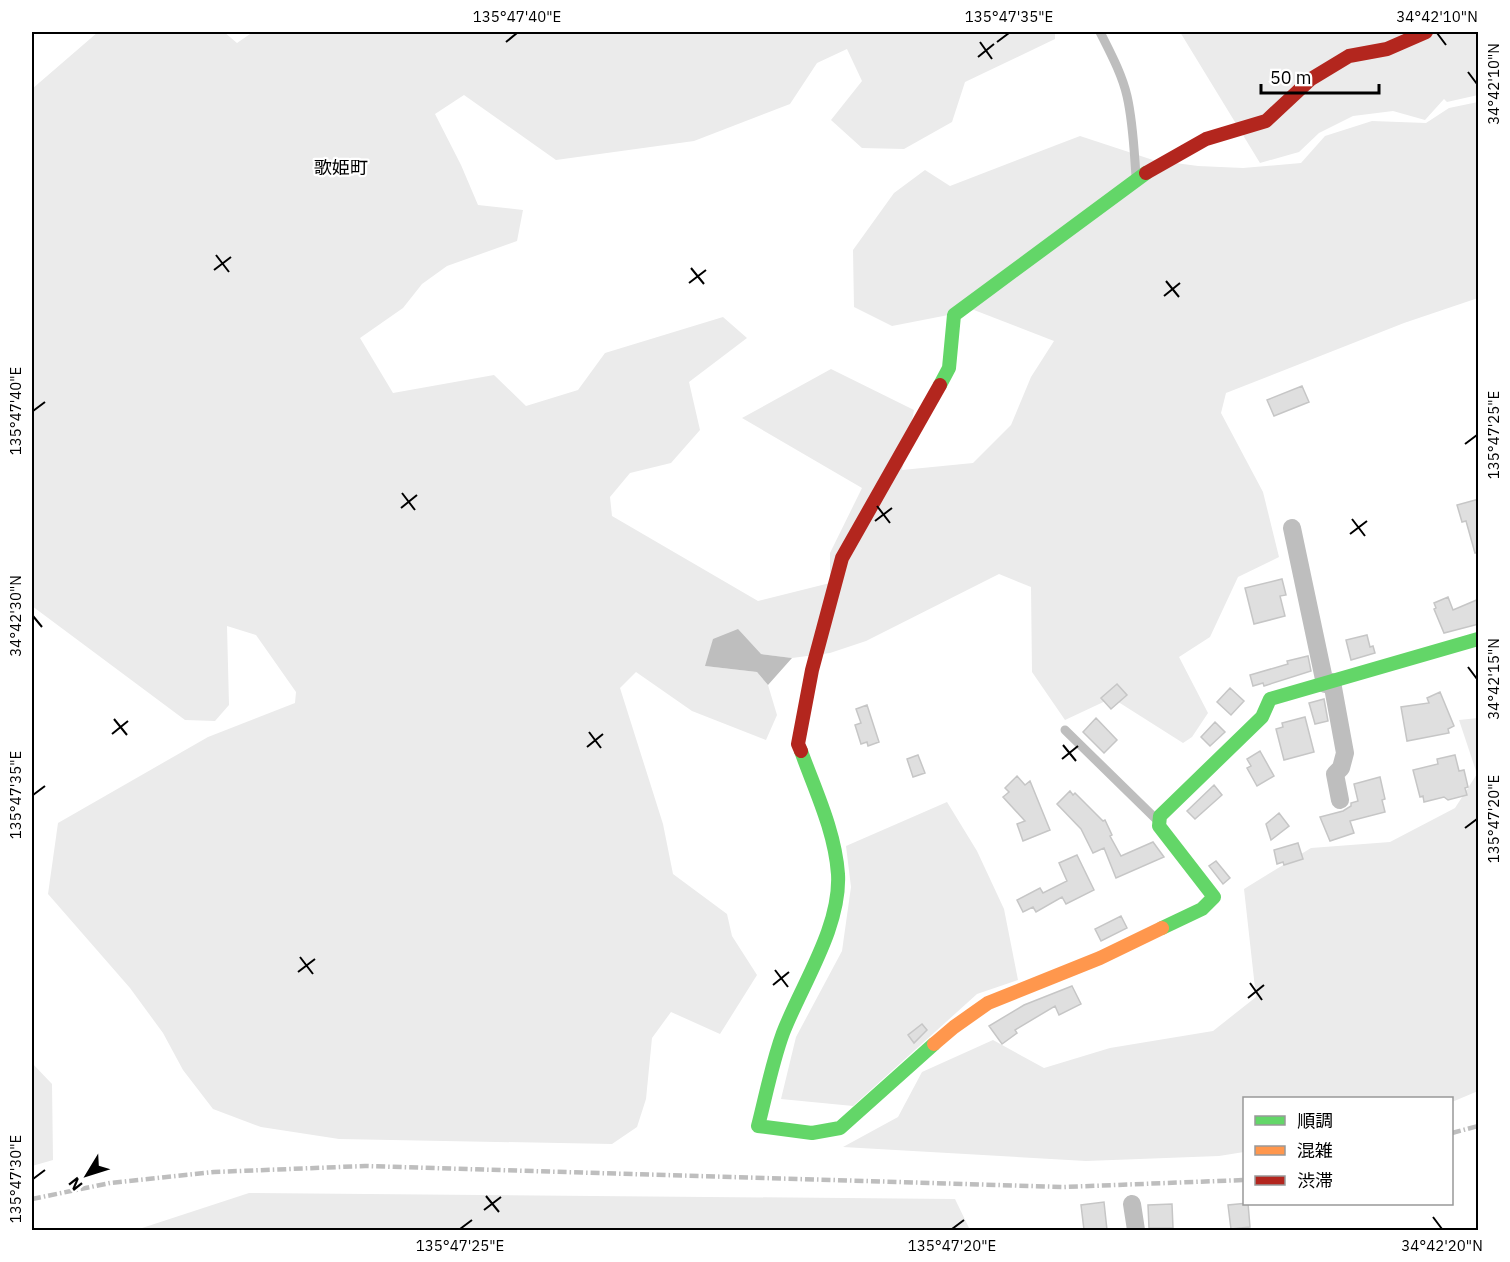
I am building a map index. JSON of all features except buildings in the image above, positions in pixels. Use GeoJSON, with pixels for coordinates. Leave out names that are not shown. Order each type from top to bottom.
{"type":"FeatureCollection","features":[{"type":"Feature","properties":{"kind":"street"},"geometry":{"type":"LineString","coordinates":[[1426,32],[1387,49],[1349,56],[1311,79],[1266,122],[1206,139],[1137,178],[954,315],[949,368],[842,558],[812,670],[798,744],[832,837],[838,875],[834,911],[821,948],[783,1034],[758,1126],[812,1133],[840,1128],[954,1027],[988,1003],[1100,957],[1202,909],[1214,897],[1159,826],[1160,816],[1262,717],[1270,699],[1479,639]]}},
{"type":"Feature","properties":{"kind":"street"},"geometry":{"type":"LineString","coordinates":[[1292,528],[1345,753],[1341,768],[1335,774],[1340,800]]}},
{"type":"Feature","properties":{"kind":"street"},"geometry":{"type":"LineString","coordinates":[[1132,1204],[1136,1230]]}},
{"type":"Feature","properties":{"kind":"lane"},"geometry":{"type":"LineString","coordinates":[[1100,32],[1113,57],[1126,95],[1133,131],[1137,178]]}},
{"type":"Feature","properties":{"kind":"lane"},"geometry":{"type":"LineString","coordinates":[[1065,730],[1159,821]]}},
{"type":"Feature","properties":{"kind":"shaded area"},"geometry":{"type":"Polygon","coordinates":[[[98,32],[224,32],[237,43],[253,32],[1055,32],[1055,39],[965,82],[952,122],[904,149],[862,148],[831,120],[862,81],[847,49],[817,63],[790,104],[694,141],[556,160],[464,95],[435,114],[478,205],[523,210],[517,241],[447,266],[422,284],[403,308],[360,338],[393,393],[494,375],[526,406],[578,390],[605,353],[723,317],[747,338],[689,382],[700,430],[671,463],[630,473],[610,497],[612,516],[758,601],[830,583],[830,553],[862,488],[742,418],[831,369],[914,410],[902,470],[973,463],[1011,425],[1031,377],[1054,341],[974,310],[892,326],[854,307],[853,250],[894,193],[925,170],[950,186],[1080,136],[1153,160],[1198,166],[1243,168],[1301,163],[1325,136],[1372,121],[1426,123],[1449,108],[1478,102],[1478,298],[1404,323],[1226,393],[1221,413],[1263,492],[1279,557],[1238,577],[1210,637],[1179,657],[1208,713],[1192,737],[1183,743],[1112,698],[1065,720],[1032,672],[1031,587],[999,574],[866,641],[830,653],[792,658],[761,654],[705,666],[757,672],[768,685],[777,715],[766,740],[692,711],[636,672],[620,688],[663,824],[673,874],[727,914],[732,936],[757,975],[720,1034],[671,1012],[652,1038],[646,1099],[637,1127],[612,1144],[339,1139],[261,1127],[213,1109],[183,1070],[163,1033],[130,988],[48,894],[58,823],[208,737],[295,703],[296,692],[256,635],[227,626],[229,705],[215,721],[185,720],[32,606],[32,89],[98,32]]]}},
{"type":"Feature","properties":{"kind":"shaded area"},"geometry":{"type":"Polygon","coordinates":[[[1180,32],[1478,32],[1478,95],[1447,102],[1444,99],[1425,120],[1393,111],[1353,116],[1319,133],[1299,152],[1260,163],[1180,32]]]}},
{"type":"Feature","properties":{"kind":"shaded area"},"geometry":{"type":"Polygon","coordinates":[[[738,629],[761,654],[792,658],[768,685],[757,672],[705,666],[713,639],[738,629]]]}},
{"type":"Feature","properties":{"kind":"shaded area"},"geometry":{"type":"Polygon","coordinates":[[[1478,718],[1478,1091],[1453,1102],[1453,1097],[1243,1097],[1243,1152],[1219,1156],[1086,1161],[843,1147],[898,1117],[922,1072],[993,1040],[1044,1068],[1110,1048],[1213,1031],[1256,997],[1244,889],[1311,848],[1390,842],[1455,808],[1477,774],[1459,720],[1478,718]]]}},
{"type":"Feature","properties":{"kind":"shaded area"},"geometry":{"type":"Polygon","coordinates":[[[947,802],[977,851],[1004,909],[1018,980],[977,994],[853,1106],[781,1099],[796,1037],[842,951],[851,887],[846,846],[947,802]]]}},
{"type":"Feature","properties":{"kind":"shaded area"},"geometry":{"type":"Polygon","coordinates":[[[32,1063],[52,1084],[53,1160],[32,1166],[32,1063]]]}},
{"type":"Feature","properties":{"kind":"shaded area"},"geometry":{"type":"Polygon","coordinates":[[[249,1193],[955,1199],[970,1230],[136,1230],[249,1193]]]}},
{"type":"Feature","properties":{"kind":"railway"},"geometry":{"type":"LineString","coordinates":[[1453,1133],[1478,1126]]}},
{"type":"Feature","properties":{"kind":"railway"},"geometry":{"type":"LineString","coordinates":[[32,1199],[110,1183],[214,1172],[365,1166],[1064,1187],[1243,1180]]}},
{"type":"Feature","properties":{"kind":"traffic: fast"},"geometry":{"type":"LineString","coordinates":[[940,385],[949,368],[954,315],[1146,173]]}},
{"type":"Feature","properties":{"kind":"traffic: fast"},"geometry":{"type":"LineString","coordinates":[[1162,928],[1202,909],[1214,897],[1159,826],[1160,816],[1262,717],[1270,699],[1478,639]]}},
{"type":"Feature","properties":{"kind":"traffic: fast"},"geometry":{"type":"LineString","coordinates":[[801,751],[833,842],[838,874],[837,894],[827,935],[779,1044],[758,1126],[812,1133],[840,1128],[934,1044]]}},
{"type":"Feature","properties":{"kind":"traffic: slow"},"geometry":{"type":"LineString","coordinates":[[934,1044],[988,1003],[1100,958],[1162,928]]}},
{"type":"Feature","properties":{"kind":"traffic: jam"},"geometry":{"type":"LineString","coordinates":[[1146,173],[1206,139],[1266,121],[1311,79],[1349,56],[1387,49],[1426,32]]}},
{"type":"Feature","properties":{"kind":"traffic: jam"},"geometry":{"type":"LineString","coordinates":[[801,751],[798,744],[812,670],[842,558],[940,385]]}},
{"type":"Feature","properties":{"kind":"district","name":"歌姫町"},"geometry":{"type":"Point","coordinates":[341,168]}}]}
